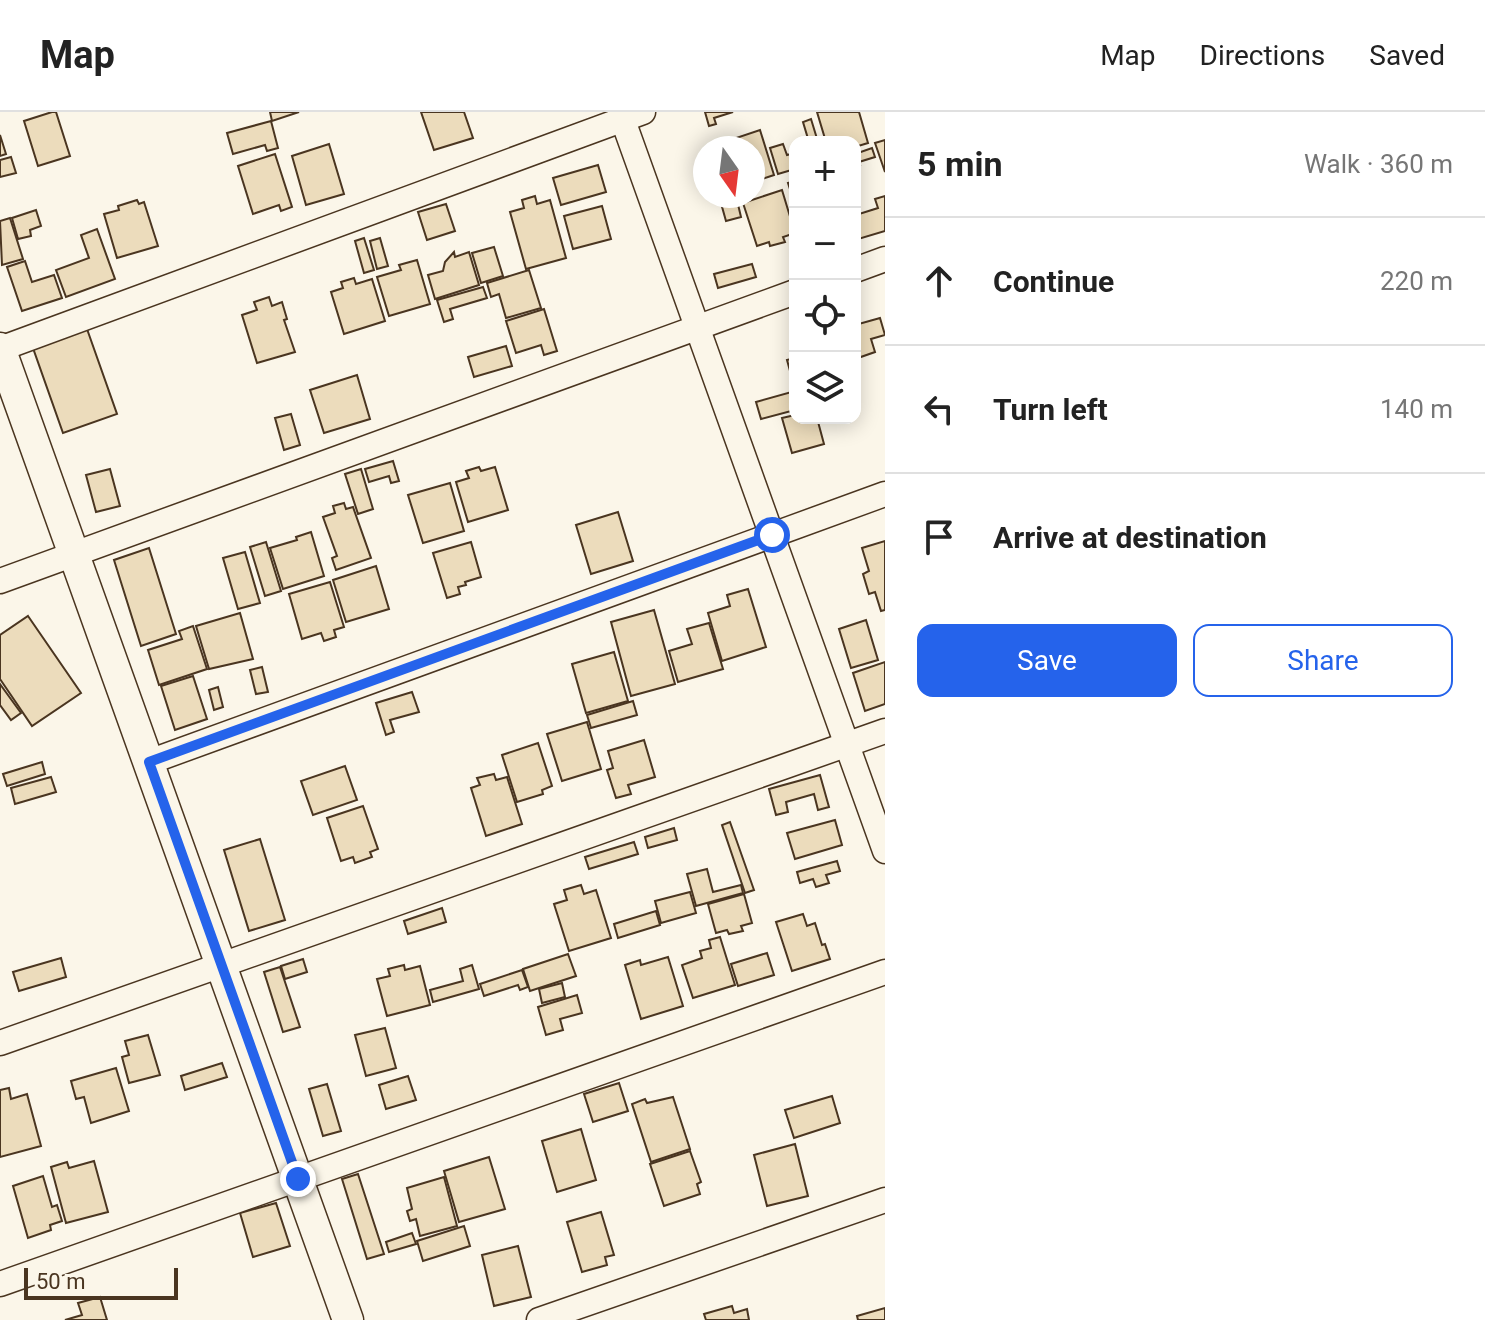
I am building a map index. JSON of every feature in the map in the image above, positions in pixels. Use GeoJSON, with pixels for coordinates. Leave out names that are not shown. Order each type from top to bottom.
{"type":"FeatureCollection","features":[{"type":"Feature","properties":{"kind":"main road"},"geometry":{"type":"LineString","coordinates":[[0,348],[348,1320]]}},
{"type":"Feature","properties":{"kind":"street"},"geometry":{"type":"LineString","coordinates":[[0,348],[629,114],[697,327],[885,851]]}},
{"type":"Feature","properties":{"kind":"street"},"geometry":{"type":"LineString","coordinates":[[861,268],[885,259]]}},
{"type":"Feature","properties":{"kind":"street"},"geometry":{"type":"LineString","coordinates":[[0,581],[789,294]]}},
{"type":"Feature","properties":{"kind":"street"},"geometry":{"type":"LineString","coordinates":[[149,762],[885,494]]}},
{"type":"Feature","properties":{"kind":"street"},"geometry":{"type":"LineString","coordinates":[[0,1043],[885,731]]}},
{"type":"Feature","properties":{"kind":"street"},"geometry":{"type":"LineString","coordinates":[[0,1284],[885,972]]}},
{"type":"Feature","properties":{"kind":"street"},"geometry":{"type":"LineString","coordinates":[[539,1320],[885,1200]]}},
{"type":"Feature","properties":{"kind":"building"},"geometry":{"type":"Polygon","coordinates":[[[56,112],[70,156],[38,166],[24,121],[56,112]]]}},
{"type":"Feature","properties":{"kind":"building"},"geometry":{"type":"Polygon","coordinates":[[[270,112],[299,112],[272,121],[270,112]]]}},
{"type":"Feature","properties":{"kind":"building"},"geometry":{"type":"Polygon","coordinates":[[[421,112],[464,112],[473,138],[434,150],[421,112]]]}},
{"type":"Feature","properties":{"kind":"building"},"geometry":{"type":"Polygon","coordinates":[[[705,112],[733,112],[714,118],[716,124],[709,126],[705,112]]]}},
{"type":"Feature","properties":{"kind":"building"},"geometry":{"type":"Polygon","coordinates":[[[817,112],[859,112],[868,143],[861,145],[861,136],[824,136],[817,112]]]}},
{"type":"Feature","properties":{"kind":"building"},"geometry":{"type":"Polygon","coordinates":[[[811,119],[816,136],[807,136],[803,122],[811,119]]]}},
{"type":"Feature","properties":{"kind":"building"},"geometry":{"type":"Polygon","coordinates":[[[271,121],[278,148],[267,151],[265,145],[233,154],[227,133],[271,121]]]}},
{"type":"Feature","properties":{"kind":"building"},"geometry":{"type":"Polygon","coordinates":[[[760,130],[762,136],[742,136],[760,130]]]}},
{"type":"Feature","properties":{"kind":"building"},"geometry":{"type":"Polygon","coordinates":[[[0,135],[6,154],[0,156],[0,135]]]}},
{"type":"Feature","properties":{"kind":"building"},"geometry":{"type":"Polygon","coordinates":[[[885,140],[885,172],[875,143],[885,140]]]}},
{"type":"Feature","properties":{"kind":"building"},"geometry":{"type":"Polygon","coordinates":[[[329,144],[344,194],[306,205],[292,156],[329,144]]]}},
{"type":"Feature","properties":{"kind":"building"},"geometry":{"type":"Polygon","coordinates":[[[783,144],[789,154],[789,171],[778,174],[770,148],[783,144]]]}},
{"type":"Feature","properties":{"kind":"building"},"geometry":{"type":"Polygon","coordinates":[[[765,146],[774,175],[765,178],[765,146]]]}},
{"type":"Feature","properties":{"kind":"building"},"geometry":{"type":"Polygon","coordinates":[[[872,148],[875,157],[861,161],[861,152],[872,148]]]}},
{"type":"Feature","properties":{"kind":"building"},"geometry":{"type":"Polygon","coordinates":[[[275,154],[292,207],[281,211],[279,205],[253,214],[238,166],[275,154]]]}},
{"type":"Feature","properties":{"kind":"building"},"geometry":{"type":"Polygon","coordinates":[[[11,157],[16,173],[0,177],[0,160],[11,157]]]}},
{"type":"Feature","properties":{"kind":"building"},"geometry":{"type":"Polygon","coordinates":[[[598,165],[606,192],[561,205],[553,178],[598,165]]]}},
{"type":"Feature","properties":{"kind":"building"},"geometry":{"type":"Polygon","coordinates":[[[782,190],[789,213],[789,235],[783,237],[785,242],[757,246],[745,208],[765,208],[765,196],[782,190]]]}},
{"type":"Feature","properties":{"kind":"building"},"geometry":{"type":"Polygon","coordinates":[[[535,196],[537,204],[550,200],[566,258],[526,269],[510,212],[524,208],[522,200],[535,196]]]}},
{"type":"Feature","properties":{"kind":"building"},"geometry":{"type":"Polygon","coordinates":[[[885,196],[885,231],[861,238],[861,213],[878,208],[875,199],[885,196]]]}},
{"type":"Feature","properties":{"kind":"building"},"geometry":{"type":"Polygon","coordinates":[[[137,200],[139,204],[144,202],[158,246],[117,258],[104,214],[137,200]]]}},
{"type":"Feature","properties":{"kind":"building"},"geometry":{"type":"Polygon","coordinates":[[[446,204],[455,231],[427,240],[418,212],[446,204]]]}},
{"type":"Feature","properties":{"kind":"building"},"geometry":{"type":"Polygon","coordinates":[[[602,206],[611,239],[573,249],[564,216],[602,206]]]}},
{"type":"Feature","properties":{"kind":"building"},"geometry":{"type":"Polygon","coordinates":[[[722,208],[739,208],[741,217],[726,221],[722,208]]]}},
{"type":"Feature","properties":{"kind":"building"},"geometry":{"type":"Polygon","coordinates":[[[36,210],[41,226],[30,230],[31,236],[18,239],[12,218],[36,210]]]}},
{"type":"Feature","properties":{"kind":"building"},"geometry":{"type":"Polygon","coordinates":[[[10,218],[23,259],[2,265],[0,221],[10,218]]]}},
{"type":"Feature","properties":{"kind":"building"},"geometry":{"type":"Polygon","coordinates":[[[97,229],[115,279],[66,297],[56,270],[89,258],[81,235],[97,229]]]}},
{"type":"Feature","properties":{"kind":"building"},"geometry":{"type":"Polygon","coordinates":[[[364,238],[374,270],[364,273],[355,241],[364,238]]]}},
{"type":"Feature","properties":{"kind":"building"},"geometry":{"type":"Polygon","coordinates":[[[380,238],[388,266],[377,269],[370,241],[380,238]]]}},
{"type":"Feature","properties":{"kind":"building"},"geometry":{"type":"Polygon","coordinates":[[[494,247],[503,276],[481,283],[472,253],[494,247]]]}},
{"type":"Feature","properties":{"kind":"building"},"geometry":{"type":"Polygon","coordinates":[[[454,252],[455,257],[469,252],[479,285],[435,299],[428,275],[443,271],[445,262],[454,252]]]}},
{"type":"Feature","properties":{"kind":"building"},"geometry":{"type":"Polygon","coordinates":[[[417,260],[430,304],[389,316],[377,277],[401,270],[399,265],[417,260]]]}},
{"type":"Feature","properties":{"kind":"building"},"geometry":{"type":"Polygon","coordinates":[[[25,261],[32,282],[54,275],[62,298],[22,311],[7,267],[25,261]]]}},
{"type":"Feature","properties":{"kind":"building"},"geometry":{"type":"Polygon","coordinates":[[[752,264],[756,277],[718,288],[714,274],[752,264]]]}},
{"type":"Feature","properties":{"kind":"building"},"geometry":{"type":"Polygon","coordinates":[[[529,270],[541,308],[506,318],[499,294],[491,297],[487,283],[529,270]]]}},
{"type":"Feature","properties":{"kind":"building"},"geometry":{"type":"Polygon","coordinates":[[[354,278],[356,284],[372,279],[385,321],[344,334],[331,292],[343,288],[341,282],[354,278]]]}},
{"type":"Feature","properties":{"kind":"building"},"geometry":{"type":"Polygon","coordinates":[[[483,287],[487,298],[450,309],[453,319],[444,322],[437,300],[483,287]]]}},
{"type":"Feature","properties":{"kind":"building"},"geometry":{"type":"Polygon","coordinates":[[[269,297],[272,306],[282,302],[287,319],[284,320],[295,352],[257,363],[242,315],[257,310],[254,302],[269,297]]]}},
{"type":"Feature","properties":{"kind":"building"},"geometry":{"type":"Polygon","coordinates":[[[544,309],[557,351],[544,355],[541,345],[516,353],[506,321],[544,309]]]}},
{"type":"Feature","properties":{"kind":"building"},"geometry":{"type":"Polygon","coordinates":[[[880,318],[885,335],[871,339],[875,352],[861,357],[861,352],[861,323],[880,318]]]}},
{"type":"Feature","properties":{"kind":"building"},"geometry":{"type":"Polygon","coordinates":[[[87,329],[117,414],[63,433],[33,348],[87,329]]]}},
{"type":"Feature","properties":{"kind":"building"},"geometry":{"type":"Polygon","coordinates":[[[506,346],[512,366],[474,377],[468,357],[506,346]]]}},
{"type":"Feature","properties":{"kind":"building"},"geometry":{"type":"Polygon","coordinates":[[[357,375],[370,419],[324,433],[310,390],[357,375]]]}},
{"type":"Feature","properties":{"kind":"building"},"geometry":{"type":"Polygon","coordinates":[[[789,393],[789,412],[761,419],[756,402],[789,393]]]}},
{"type":"Feature","properties":{"kind":"building"},"geometry":{"type":"Polygon","coordinates":[[[291,414],[300,445],[284,450],[275,418],[291,414]]]}},
{"type":"Feature","properties":{"kind":"building"},"geometry":{"type":"Polygon","coordinates":[[[789,416],[789,424],[819,424],[824,444],[792,453],[782,418],[789,416]]]}},
{"type":"Feature","properties":{"kind":"building"},"geometry":{"type":"Polygon","coordinates":[[[393,461],[399,481],[391,483],[389,476],[369,482],[365,469],[393,461]]]}},
{"type":"Feature","properties":{"kind":"building"},"geometry":{"type":"Polygon","coordinates":[[[479,467],[481,471],[495,467],[508,510],[468,522],[456,482],[469,478],[466,471],[479,467]]]}},
{"type":"Feature","properties":{"kind":"building"},"geometry":{"type":"Polygon","coordinates":[[[110,469],[120,506],[96,512],[86,475],[110,469]]]}},
{"type":"Feature","properties":{"kind":"building"},"geometry":{"type":"Polygon","coordinates":[[[361,469],[373,509],[358,514],[345,474],[361,469]]]}},
{"type":"Feature","properties":{"kind":"building"},"geometry":{"type":"Polygon","coordinates":[[[450,483],[464,531],[423,543],[408,495],[450,483]]]}},
{"type":"Feature","properties":{"kind":"building"},"geometry":{"type":"Polygon","coordinates":[[[344,503],[346,509],[353,507],[371,558],[336,570],[332,558],[337,556],[323,517],[335,513],[333,506],[344,503]]]}},
{"type":"Feature","properties":{"kind":"building"},"geometry":{"type":"Polygon","coordinates":[[[618,512],[633,561],[591,574],[576,525],[618,512]]]}},
{"type":"Feature","properties":{"kind":"building"},"geometry":{"type":"Polygon","coordinates":[[[311,532],[324,576],[283,589],[270,548],[311,532]]]}},
{"type":"Feature","properties":{"kind":"building"},"geometry":{"type":"Polygon","coordinates":[[[885,541],[885,610],[881,611],[875,592],[869,594],[863,574],[869,571],[862,548],[885,541]]]}},
{"type":"Feature","properties":{"kind":"building"},"geometry":{"type":"Polygon","coordinates":[[[266,542],[281,591],[265,596],[250,547],[266,542]]]}},
{"type":"Feature","properties":{"kind":"building"},"geometry":{"type":"Polygon","coordinates":[[[471,542],[481,577],[465,582],[466,585],[458,587],[460,594],[447,598],[433,553],[471,542]]]}},
{"type":"Feature","properties":{"kind":"building"},"geometry":{"type":"Polygon","coordinates":[[[149,548],[176,634],[141,646],[114,560],[149,548]]]}},
{"type":"Feature","properties":{"kind":"building"},"geometry":{"type":"Polygon","coordinates":[[[245,552],[260,603],[238,609],[223,558],[245,552]]]}},
{"type":"Feature","properties":{"kind":"building"},"geometry":{"type":"Polygon","coordinates":[[[376,566],[389,609],[346,622],[333,580],[376,566]]]}},
{"type":"Feature","properties":{"kind":"building"},"geometry":{"type":"Polygon","coordinates":[[[330,582],[344,627],[334,630],[336,637],[324,641],[321,633],[302,639],[289,594],[330,582]]]}},
{"type":"Feature","properties":{"kind":"building"},"geometry":{"type":"Polygon","coordinates":[[[748,589],[766,647],[722,661],[708,613],[730,606],[727,595],[748,589]]]}},
{"type":"Feature","properties":{"kind":"building"},"geometry":{"type":"Polygon","coordinates":[[[654,610],[675,684],[631,696],[611,622],[654,610]]]}},
{"type":"Feature","properties":{"kind":"building"},"geometry":{"type":"Polygon","coordinates":[[[240,613],[253,659],[209,669],[196,626],[240,613]]]}},
{"type":"Feature","properties":{"kind":"building"},"geometry":{"type":"Polygon","coordinates":[[[28,616],[81,693],[32,726],[0,679],[0,635],[28,616]]]}},
{"type":"Feature","properties":{"kind":"building"},"geometry":{"type":"Polygon","coordinates":[[[866,620],[878,660],[851,668],[839,629],[866,620]]]}},
{"type":"Feature","properties":{"kind":"building"},"geometry":{"type":"Polygon","coordinates":[[[709,623],[723,669],[678,682],[669,651],[692,644],[687,629],[709,623]]]}},
{"type":"Feature","properties":{"kind":"building"},"geometry":{"type":"Polygon","coordinates":[[[193,626],[207,669],[159,685],[148,650],[182,639],[179,631],[193,626]]]}},
{"type":"Feature","properties":{"kind":"building"},"geometry":{"type":"Polygon","coordinates":[[[614,652],[628,701],[586,713],[572,664],[614,652]]]}},
{"type":"Feature","properties":{"kind":"building"},"geometry":{"type":"Polygon","coordinates":[[[885,662],[885,704],[865,711],[853,673],[885,662]]]}},
{"type":"Feature","properties":{"kind":"building"},"geometry":{"type":"Polygon","coordinates":[[[262,667],[268,692],[256,694],[250,670],[262,667]]]}},
{"type":"Feature","properties":{"kind":"building"},"geometry":{"type":"Polygon","coordinates":[[[193,676],[207,719],[175,730],[161,686],[193,676]]]}},
{"type":"Feature","properties":{"kind":"building"},"geometry":{"type":"Polygon","coordinates":[[[0,684],[21,713],[11,720],[0,705],[0,684]]]}},
{"type":"Feature","properties":{"kind":"building"},"geometry":{"type":"Polygon","coordinates":[[[218,687],[223,707],[214,710],[209,690],[218,687]]]}},
{"type":"Feature","properties":{"kind":"building"},"geometry":{"type":"Polygon","coordinates":[[[412,692],[419,712],[390,720],[394,732],[386,735],[376,703],[412,692]]]}},
{"type":"Feature","properties":{"kind":"building"},"geometry":{"type":"Polygon","coordinates":[[[633,701],[637,715],[591,728],[587,715],[633,701]]]}},
{"type":"Feature","properties":{"kind":"building"},"geometry":{"type":"Polygon","coordinates":[[[587,722],[601,769],[562,781],[547,734],[587,722]]]}},
{"type":"Feature","properties":{"kind":"building"},"geometry":{"type":"Polygon","coordinates":[[[644,740],[655,777],[628,785],[631,794],[616,798],[607,770],[613,768],[608,751],[644,740]]]}},
{"type":"Feature","properties":{"kind":"building"},"geometry":{"type":"Polygon","coordinates":[[[538,743],[552,786],[542,790],[543,794],[517,802],[502,755],[538,743]]]}},
{"type":"Feature","properties":{"kind":"building"},"geometry":{"type":"Polygon","coordinates":[[[42,762],[45,774],[7,786],[3,774],[42,762]]]}},
{"type":"Feature","properties":{"kind":"building"},"geometry":{"type":"Polygon","coordinates":[[[345,766],[357,800],[313,815],[301,781],[345,766]]]}},
{"type":"Feature","properties":{"kind":"building"},"geometry":{"type":"Polygon","coordinates":[[[494,774],[496,780],[507,777],[522,824],[486,836],[471,788],[480,785],[477,778],[494,774]]]}},
{"type":"Feature","properties":{"kind":"building"},"geometry":{"type":"Polygon","coordinates":[[[820,775],[829,807],[818,810],[814,794],[786,802],[788,812],[776,815],[769,789],[820,775]]]}},
{"type":"Feature","properties":{"kind":"building"},"geometry":{"type":"Polygon","coordinates":[[[51,777],[56,792],[15,804],[11,788],[51,777]]]}},
{"type":"Feature","properties":{"kind":"building"},"geometry":{"type":"Polygon","coordinates":[[[363,806],[378,849],[370,852],[372,857],[355,863],[353,857],[341,861],[327,818],[363,806]]]}},
{"type":"Feature","properties":{"kind":"building"},"geometry":{"type":"Polygon","coordinates":[[[835,820],[842,845],[795,859],[787,833],[835,820]]]}},
{"type":"Feature","properties":{"kind":"building"},"geometry":{"type":"Polygon","coordinates":[[[730,822],[754,890],[745,893],[722,825],[730,822]]]}},
{"type":"Feature","properties":{"kind":"building"},"geometry":{"type":"Polygon","coordinates":[[[674,828],[677,840],[648,848],[645,837],[674,828]]]}},
{"type":"Feature","properties":{"kind":"building"},"geometry":{"type":"Polygon","coordinates":[[[260,839],[285,920],[249,931],[224,850],[260,839]]]}},
{"type":"Feature","properties":{"kind":"building"},"geometry":{"type":"Polygon","coordinates":[[[634,842],[638,854],[589,869],[585,857],[634,842]]]}},
{"type":"Feature","properties":{"kind":"building"},"geometry":{"type":"Polygon","coordinates":[[[837,861],[840,871],[826,875],[829,883],[816,887],[813,879],[800,883],[797,872],[837,861]]]}},
{"type":"Feature","properties":{"kind":"building"},"geometry":{"type":"Polygon","coordinates":[[[707,869],[713,892],[741,885],[743,893],[696,906],[687,874],[707,869]]]}},
{"type":"Feature","properties":{"kind":"building"},"geometry":{"type":"Polygon","coordinates":[[[581,885],[584,894],[596,890],[611,938],[569,951],[554,904],[567,900],[564,890],[581,885]]]}},
{"type":"Feature","properties":{"kind":"building"},"geometry":{"type":"Polygon","coordinates":[[[690,892],[696,913],[661,923],[655,901],[690,892]]]}},
{"type":"Feature","properties":{"kind":"building"},"geometry":{"type":"Polygon","coordinates":[[[744,894],[752,923],[741,926],[743,931],[716,933],[708,904],[744,894]]]}},
{"type":"Feature","properties":{"kind":"building"},"geometry":{"type":"Polygon","coordinates":[[[442,908],[446,922],[408,934],[404,921],[442,908]]]}},
{"type":"Feature","properties":{"kind":"building"},"geometry":{"type":"Polygon","coordinates":[[[656,911],[660,925],[618,938],[614,924],[656,911]]]}},
{"type":"Feature","properties":{"kind":"building"},"geometry":{"type":"Polygon","coordinates":[[[803,914],[807,926],[815,923],[830,959],[792,971],[776,922],[803,914]]]}},
{"type":"Feature","properties":{"kind":"building"},"geometry":{"type":"Polygon","coordinates":[[[720,937],[735,985],[693,998],[682,965],[702,958],[700,951],[711,948],[709,940],[720,937]]]}},
{"type":"Feature","properties":{"kind":"building"},"geometry":{"type":"Polygon","coordinates":[[[767,953],[774,975],[738,986],[731,964],[767,953]]]}},
{"type":"Feature","properties":{"kind":"building"},"geometry":{"type":"Polygon","coordinates":[[[568,954],[576,976],[530,991],[523,969],[568,954]]]}},
{"type":"Feature","properties":{"kind":"building"},"geometry":{"type":"Polygon","coordinates":[[[668,957],[683,1006],[641,1019],[625,965],[640,960],[641,965],[668,957]]]}},
{"type":"Feature","properties":{"kind":"building"},"geometry":{"type":"Polygon","coordinates":[[[61,958],[66,977],[19,991],[13,972],[61,958]]]}},
{"type":"Feature","properties":{"kind":"building"},"geometry":{"type":"Polygon","coordinates":[[[303,959],[307,972],[285,979],[281,966],[303,959]]]}},
{"type":"Feature","properties":{"kind":"building"},"geometry":{"type":"Polygon","coordinates":[[[404,965],[405,970],[420,966],[430,1005],[387,1016],[377,979],[390,976],[388,969],[404,965]]]}},
{"type":"Feature","properties":{"kind":"building"},"geometry":{"type":"Polygon","coordinates":[[[472,965],[479,989],[433,1002],[430,990],[463,981],[460,969],[472,965]]]}},
{"type":"Feature","properties":{"kind":"building"},"geometry":{"type":"Polygon","coordinates":[[[280,967],[300,1027],[283,1032],[264,972],[280,967]]]}},
{"type":"Feature","properties":{"kind":"building"},"geometry":{"type":"Polygon","coordinates":[[[522,970],[528,987],[520,990],[518,985],[484,996],[480,984],[522,970]]]}},
{"type":"Feature","properties":{"kind":"building"},"geometry":{"type":"Polygon","coordinates":[[[562,983],[565,997],[542,1003],[539,989],[562,983]]]}},
{"type":"Feature","properties":{"kind":"building"},"geometry":{"type":"Polygon","coordinates":[[[577,995],[582,1013],[560,1019],[563,1030],[546,1035],[538,1007],[577,995]]]}},
{"type":"Feature","properties":{"kind":"building"},"geometry":{"type":"Polygon","coordinates":[[[385,1028],[396,1068],[366,1076],[355,1035],[385,1028]]]}},
{"type":"Feature","properties":{"kind":"building"},"geometry":{"type":"Polygon","coordinates":[[[148,1035],[160,1075],[129,1083],[122,1057],[129,1055],[125,1041],[148,1035]]]}},
{"type":"Feature","properties":{"kind":"building"},"geometry":{"type":"Polygon","coordinates":[[[222,1063],[227,1077],[185,1090],[181,1076],[222,1063]]]}},
{"type":"Feature","properties":{"kind":"building"},"geometry":{"type":"Polygon","coordinates":[[[116,1068],[129,1111],[91,1123],[84,1097],[76,1099],[71,1081],[116,1068]]]}},
{"type":"Feature","properties":{"kind":"building"},"geometry":{"type":"Polygon","coordinates":[[[408,1076],[416,1100],[386,1109],[379,1085],[408,1076]]]}},
{"type":"Feature","properties":{"kind":"building"},"geometry":{"type":"Polygon","coordinates":[[[619,1083],[628,1111],[593,1122],[584,1094],[619,1083]]]}},
{"type":"Feature","properties":{"kind":"building"},"geometry":{"type":"Polygon","coordinates":[[[327,1084],[341,1131],[323,1136],[309,1089],[327,1084]]]}},
{"type":"Feature","properties":{"kind":"building"},"geometry":{"type":"Polygon","coordinates":[[[9,1088],[11,1099],[27,1094],[41,1146],[0,1157],[0,1090],[9,1088]]]}},
{"type":"Feature","properties":{"kind":"building"},"geometry":{"type":"Polygon","coordinates":[[[832,1096],[840,1123],[794,1138],[785,1110],[832,1096]]]}},
{"type":"Feature","properties":{"kind":"building"},"geometry":{"type":"Polygon","coordinates":[[[673,1097],[690,1149],[651,1162],[632,1104],[645,1099],[647,1103],[673,1097]]]}},
{"type":"Feature","properties":{"kind":"building"},"geometry":{"type":"Polygon","coordinates":[[[581,1129],[596,1180],[557,1192],[542,1141],[581,1129]]]}},
{"type":"Feature","properties":{"kind":"building"},"geometry":{"type":"Polygon","coordinates":[[[795,1144],[808,1196],[767,1206],[754,1155],[795,1144]]]}},
{"type":"Feature","properties":{"kind":"building"},"geometry":{"type":"Polygon","coordinates":[[[690,1151],[701,1182],[697,1184],[700,1194],[664,1206],[650,1164],[690,1151]]]}},
{"type":"Feature","properties":{"kind":"building"},"geometry":{"type":"Polygon","coordinates":[[[489,1157],[505,1209],[459,1222],[444,1171],[489,1157]]]}},
{"type":"Feature","properties":{"kind":"building"},"geometry":{"type":"Polygon","coordinates":[[[94,1161],[108,1212],[66,1223],[51,1167],[67,1162],[69,1168],[94,1161]]]}},
{"type":"Feature","properties":{"kind":"building"},"geometry":{"type":"Polygon","coordinates":[[[358,1174],[384,1254],[367,1259],[342,1179],[358,1174]]]}},
{"type":"Feature","properties":{"kind":"building"},"geometry":{"type":"Polygon","coordinates":[[[43,1176],[52,1207],[57,1205],[62,1221],[50,1225],[51,1230],[28,1238],[13,1186],[43,1176]]]}},
{"type":"Feature","properties":{"kind":"building"},"geometry":{"type":"Polygon","coordinates":[[[444,1177],[457,1226],[420,1236],[416,1219],[410,1221],[407,1211],[412,1209],[407,1188],[444,1177]]]}},
{"type":"Feature","properties":{"kind":"building"},"geometry":{"type":"Polygon","coordinates":[[[276,1203],[290,1246],[253,1257],[240,1213],[276,1203]]]}},
{"type":"Feature","properties":{"kind":"building"},"geometry":{"type":"Polygon","coordinates":[[[601,1212],[614,1255],[605,1257],[607,1265],[582,1272],[567,1222],[601,1212]]]}},
{"type":"Feature","properties":{"kind":"building"},"geometry":{"type":"Polygon","coordinates":[[[464,1226],[470,1246],[423,1261],[417,1241],[464,1226]]]}},
{"type":"Feature","properties":{"kind":"building"},"geometry":{"type":"Polygon","coordinates":[[[412,1233],[416,1244],[389,1252],[386,1242],[412,1233]]]}},
{"type":"Feature","properties":{"kind":"building"},"geometry":{"type":"Polygon","coordinates":[[[518,1246],[531,1297],[494,1306],[482,1255],[518,1246]]]}},
{"type":"Feature","properties":{"kind":"building"},"geometry":{"type":"Polygon","coordinates":[[[100,1297],[107,1320],[65,1320],[82,1315],[78,1303],[100,1297]]]}},
{"type":"Feature","properties":{"kind":"building"},"geometry":{"type":"Polygon","coordinates":[[[732,1306],[734,1313],[747,1309],[749,1320],[706,1320],[704,1314],[732,1306]]]}},
{"type":"Feature","properties":{"kind":"building"},"geometry":{"type":"Polygon","coordinates":[[[885,1308],[885,1320],[858,1320],[857,1316],[885,1308]]]}},
{"type":"Feature","properties":{"kind":"route"},"geometry":{"type":"LineString","coordinates":[[298,1179],[149,762],[772,535]]}}]}
